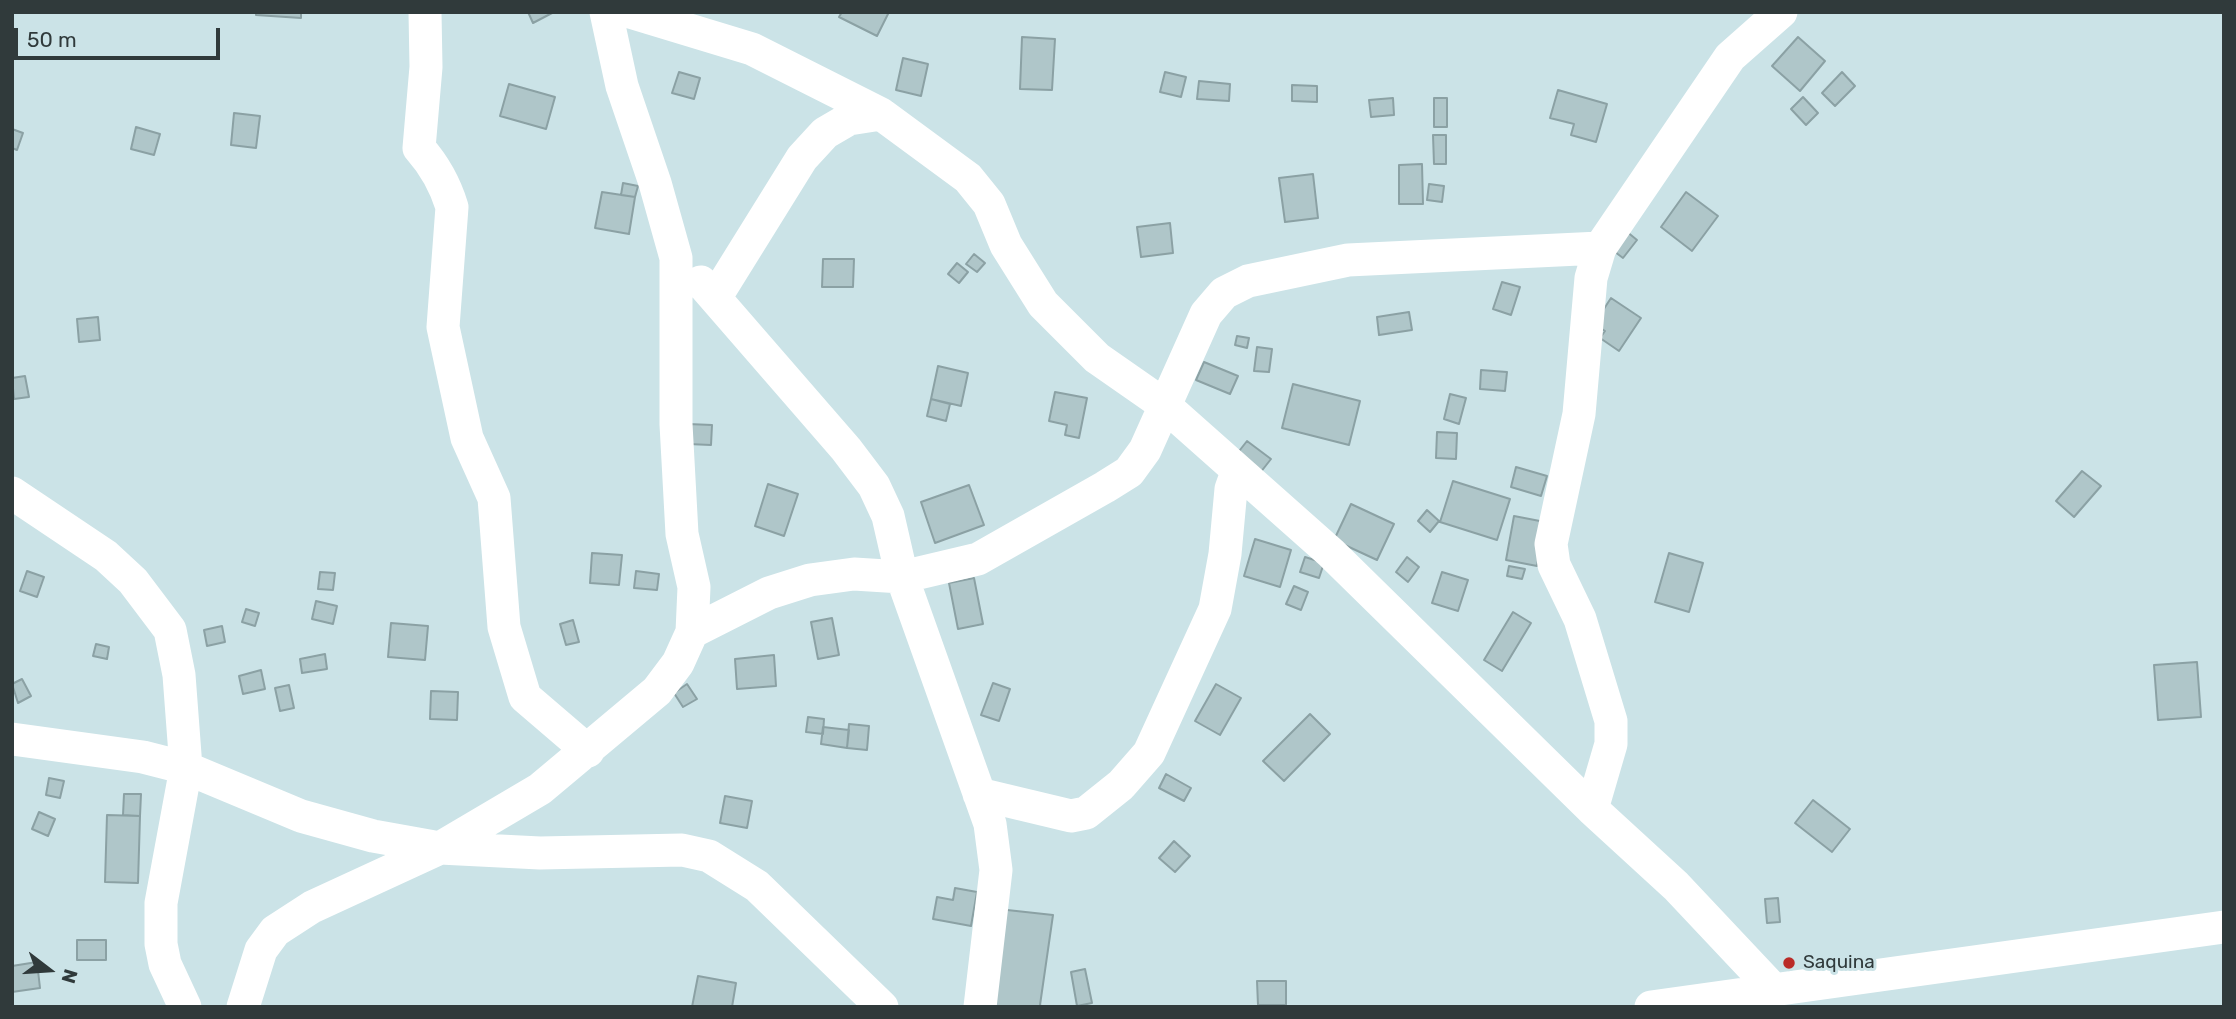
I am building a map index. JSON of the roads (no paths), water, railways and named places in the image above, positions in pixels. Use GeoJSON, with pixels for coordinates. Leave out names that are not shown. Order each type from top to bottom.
{"type":"FeatureCollection","features":[{"type":"Feature","properties":{"kind":"street"},"geometry":{"type":"LineString","coordinates":[[425,12],[426,68],[419,148],[446,188],[452,207],[443,327],[467,438],[494,498],[504,627],[524,697],[588,751]]}},
{"type":"Feature","properties":{"kind":"street"},"geometry":{"type":"LineString","coordinates":[[243,1007],[261,950],[275,931],[312,907],[440,848],[540,789],[657,691],[678,663],[692,632],[694,586],[682,534],[676,424],[676,258],[655,183],[622,86],[606,12]]}},
{"type":"Feature","properties":{"kind":"street"},"geometry":{"type":"LineString","coordinates":[[630,12],[752,49],[881,114],[968,178],[989,204],[1006,245],[1043,303],[1097,358],[1163,404],[1331,553],[1592,809],[1676,886],[1773,989]]}},
{"type":"Feature","properties":{"kind":"street"},"geometry":{"type":"LineString","coordinates":[[1592,809],[1611,744],[1611,721],[1580,619],[1555,565],[1551,544],[1579,414],[1591,278],[1600,248],[1730,57],[1781,12]]}},
{"type":"Feature","properties":{"kind":"street"},"geometry":{"type":"LineString","coordinates":[[715,298],[802,158],[825,133],[849,119],[881,114]]}},
{"type":"Feature","properties":{"kind":"street"},"geometry":{"type":"LineString","coordinates":[[692,632],[769,593],[810,580],[854,574],[902,577],[978,559],[1129,472],[1145,450],[1163,404],[1206,314],[1224,293],[1248,281],[1348,260],[1600,248]]}},
{"type":"Feature","properties":{"kind":"street"},"geometry":{"type":"LineString","coordinates":[[676,258],[715,298],[846,449],[874,486],[888,516],[902,577],[990,824],[996,870],[980,1007]]}},
{"type":"Feature","properties":{"kind":"street"},"geometry":{"type":"LineString","coordinates":[[979,794],[1071,816],[1086,813],[1121,785],[1149,753],[1215,610],[1226,554],[1231,489],[1237,472]]}},
{"type":"Feature","properties":{"kind":"street"},"geometry":{"type":"LineString","coordinates":[[12,493],[106,556],[133,581],[170,630],[179,676],[186,768],[161,903],[161,944],[165,964],[185,1007]]}},
{"type":"Feature","properties":{"kind":"street"},"geometry":{"type":"LineString","coordinates":[[12,738],[143,757],[186,768],[301,816],[373,836],[440,848],[540,853],[682,850],[709,856],[757,886],[882,1007]]}},
{"type":"Feature","properties":{"kind":"street"},"geometry":{"type":"LineString","coordinates":[[1651,1007],[2224,927]]}},
{"type":"Feature","properties":{"kind":"place","name":"Saquina"},"geometry":{"type":"Point","coordinates":[1789,963]}}]}
